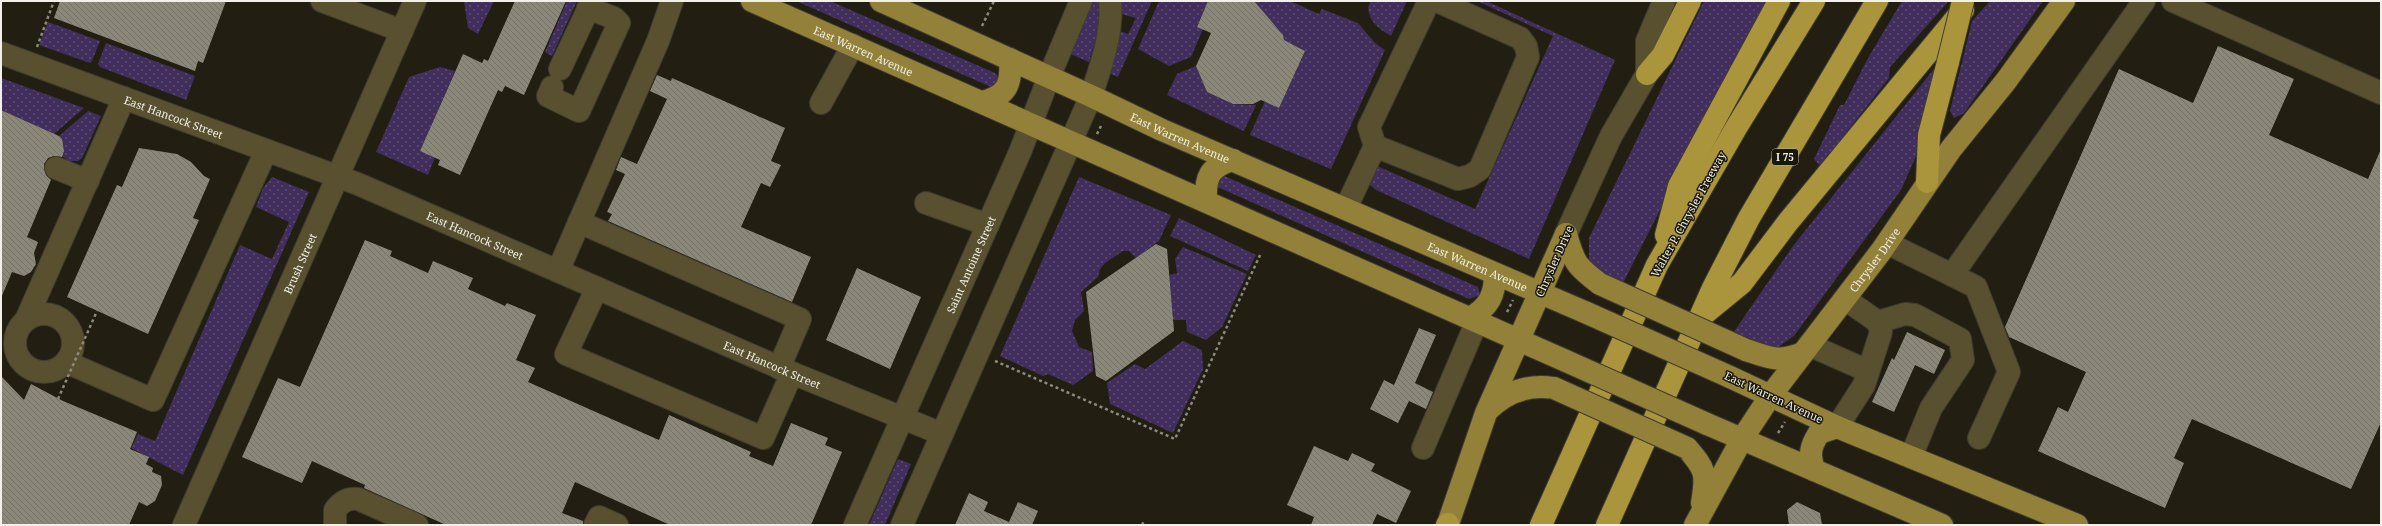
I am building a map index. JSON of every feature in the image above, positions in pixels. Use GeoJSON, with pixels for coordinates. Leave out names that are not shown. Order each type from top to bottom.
{"type":"FeatureCollection","features":[{"type":"Feature","properties":{"kind":"highway"},"geometry":{"type":"LineString","coordinates":[[1647,74],[1663,55],[1690,1]]}},
{"type":"Feature","properties":{"kind":"highway"},"geometry":{"type":"LineString","coordinates":[[1657,264],[1679,186],[1779,1]]}},
{"type":"Feature","properties":{"kind":"highway","name":"Walter P. Chrysler Freeway"},"geometry":{"type":"LineString","coordinates":[[1541,525],[1657,264],[1736,128],[1814,1]]}},
{"type":"Feature","properties":{"kind":"highway","name":"I 75"},"geometry":{"type":"LineString","coordinates":[[1607,525],[1700,318],[1749,218],[1877,1]]}},
{"type":"Feature","properties":{"kind":"highway"},"geometry":{"type":"LineString","coordinates":[[1927,182],[1929,135],[1963,1]]}},
{"type":"Feature","properties":{"kind":"highway"},"geometry":{"type":"LineString","coordinates":[[1700,318],[1742,283],[1788,222],[1970,1]]}},
{"type":"Feature","properties":{"kind":"main road","name":"East Warren Avenue"},"geometry":{"type":"LineString","coordinates":[[752,1],[1072,141],[1707,424],[1942,525]]}},
{"type":"Feature","properties":{"kind":"main road","name":"East Warren Avenue"},"geometry":{"type":"LineString","coordinates":[[881,1],[1091,96],[1162,130],[1587,313],[1771,395],[1837,427],[2077,525]]}},
{"type":"Feature","properties":{"kind":"main road","name":"Chrysler Drive"},"geometry":{"type":"LineString","coordinates":[[1697,521],[1742,439],[1771,395],[1887,243],[1927,182],[2064,1]]}},
{"type":"Feature","properties":{"kind":"main road"},"geometry":{"type":"LineString","coordinates":[[982,102],[1000,95],[1008,86],[1012,74],[1010,59]]}},
{"type":"Feature","properties":{"kind":"main road"},"geometry":{"type":"LineString","coordinates":[[1206,201],[1206,186],[1210,173],[1219,164],[1233,160]]}},
{"type":"Feature","properties":{"kind":"main road","name":"Chrysler Drive"},"geometry":{"type":"LineString","coordinates":[[1447,525],[1486,413],[1566,234]]}},
{"type":"Feature","properties":{"kind":"main road"},"geometry":{"type":"LineString","coordinates":[[1566,234],[1572,257],[1578,268],[1600,284],[1746,350],[1771,359],[1787,360],[1806,349]]}},
{"type":"Feature","properties":{"kind":"main road"},"geometry":{"type":"LineString","coordinates":[[1474,320],[1491,301],[1495,288],[1495,274]]}},
{"type":"Feature","properties":{"kind":"main road"},"geometry":{"type":"LineString","coordinates":[[1486,413],[1496,402],[1525,388],[1538,386],[1554,388],[1687,448],[1702,466],[1706,484],[1697,521]]}},
{"type":"Feature","properties":{"kind":"main road"},"geometry":{"type":"LineString","coordinates":[[1814,470],[1810,457],[1811,445],[1819,433],[1837,427]]}},
{"type":"Feature","properties":{"kind":"street"},"geometry":{"type":"LineString","coordinates":[[322,1],[402,31]]}},
{"type":"Feature","properties":{"kind":"street","name":"Brush Street"},"geometry":{"type":"LineString","coordinates":[[184,525],[415,1]]}},
{"type":"Feature","properties":{"kind":"street"},"geometry":{"type":"LineString","coordinates":[[558,271],[658,41],[672,1]]}},
{"type":"Feature","properties":{"kind":"street","name":"Saint Antoine Street"},"geometry":{"type":"LineString","coordinates":[[855,525],[1032,124],[1049,77],[1081,1]]}},
{"type":"Feature","properties":{"kind":"street"},"geometry":{"type":"LineString","coordinates":[[902,525],[1091,96],[1104,54],[1110,19],[1110,1]]}},
{"type":"Feature","properties":{"kind":"street"},"geometry":{"type":"LineString","coordinates":[[1346,208],[1375,146],[1369,127],[1429,1]]}},
{"type":"Feature","properties":{"kind":"street"},"geometry":{"type":"LineString","coordinates":[[1375,146],[1458,179],[1470,176],[1480,169],[1528,57],[1526,46],[1520,38],[1437,1]]}},
{"type":"Feature","properties":{"kind":"street"},"geometry":{"type":"LineString","coordinates":[[1647,74],[1647,41],[1664,1]]}},
{"type":"Feature","properties":{"kind":"street"},"geometry":{"type":"LineString","coordinates":[[1952,275],[2144,1]]}},
{"type":"Feature","properties":{"kind":"street"},"geometry":{"type":"LineString","coordinates":[[2173,1],[2381,93]]}},
{"type":"Feature","properties":{"kind":"street"},"geometry":{"type":"LineString","coordinates":[[590,5],[614,18],[619,23],[579,112],[548,96],[590,5]]}},
{"type":"Feature","properties":{"kind":"street"},"geometry":{"type":"LineString","coordinates":[[821,103],[853,45]]}},
{"type":"Feature","properties":{"kind":"street","name":"East Hancock Street"},"geometry":{"type":"LineString","coordinates":[[1,53],[338,177],[785,370],[942,434]]}},
{"type":"Feature","properties":{"kind":"street","name":"Chrysler Drive"},"geometry":{"type":"LineString","coordinates":[[1566,234],[1611,136],[1647,74]]}},
{"type":"Feature","properties":{"kind":"street"},"geometry":{"type":"LineString","coordinates":[[26,320],[34,316],[47,314],[60,319],[67,325],[72,334],[73,344],[66,362],[58,368],[39,371],[22,361],[17,353],[16,335],[26,320],[124,98]]}},
{"type":"Feature","properties":{"kind":"street"},"geometry":{"type":"LineString","coordinates":[[66,362],[153,400],[266,151]]}},
{"type":"Feature","properties":{"kind":"street"},"geometry":{"type":"LineString","coordinates":[[56,168],[88,181]]}},
{"type":"Feature","properties":{"kind":"street"},"geometry":{"type":"LineString","coordinates":[[926,203],[988,225]]}},
{"type":"Feature","properties":{"kind":"street"},"geometry":{"type":"LineString","coordinates":[[579,222],[800,318],[763,438],[566,354],[598,288]]}},
{"type":"Feature","properties":{"kind":"street"},"geometry":{"type":"LineString","coordinates":[[1887,243],[1976,287],[2009,372],[1978,438]]}},
{"type":"Feature","properties":{"kind":"street"},"geometry":{"type":"LineString","coordinates":[[1837,427],[1864,385],[1881,332],[1878,322],[1845,299]]}},
{"type":"Feature","properties":{"kind":"street"},"geometry":{"type":"LineString","coordinates":[[1878,322],[1905,314],[1916,315],[1960,339],[1963,349],[1963,360],[1931,408],[1911,457]]}},
{"type":"Feature","properties":{"kind":"street"},"geometry":{"type":"LineString","coordinates":[[1422,448],[1474,320]]}},
{"type":"Feature","properties":{"kind":"street"},"geometry":{"type":"LineString","coordinates":[[1806,349],[1868,371]]}},
{"type":"Feature","properties":{"kind":"street"},"geometry":{"type":"LineString","coordinates":[[334,524],[335,510],[345,500],[351,498],[358,499],[417,525]]}},
{"type":"Feature","properties":{"kind":"street"},"geometry":{"type":"LineString","coordinates":[[595,525],[599,517],[617,525]]}},
{"type":"Feature","properties":{"kind":"path"},"geometry":{"type":"LineString","coordinates":[[37,47],[54,1]]}},
{"type":"Feature","properties":{"kind":"path"},"geometry":{"type":"LineString","coordinates":[[975,43],[994,1]]}},
{"type":"Feature","properties":{"kind":"path"},"geometry":{"type":"LineString","coordinates":[[1097,134],[1101,126]]}},
{"type":"Feature","properties":{"kind":"path"},"geometry":{"type":"LineString","coordinates":[[996,361],[1175,438],[1261,253]]}},
{"type":"Feature","properties":{"kind":"path"},"geometry":{"type":"LineString","coordinates":[[1507,312],[1513,300]]}},
{"type":"Feature","properties":{"kind":"path"},"geometry":{"type":"LineString","coordinates":[[58,399],[97,311]]}},
{"type":"Feature","properties":{"kind":"path"},"geometry":{"type":"LineString","coordinates":[[1778,433],[1786,420]]}},
{"type":"Feature","properties":{"kind":"path"},"geometry":{"type":"LineString","coordinates":[[1142,525],[1144,521]]}},
{"type":"Feature","properties":{"kind":"shaded area"},"geometry":{"type":"Polygon","coordinates":[[[464,1],[494,1],[478,34],[468,28],[464,1]]]}},
{"type":"Feature","properties":{"kind":"shaded area"},"geometry":{"type":"Polygon","coordinates":[[[567,1],[577,1],[552,56],[545,52],[567,1]]]}},
{"type":"Feature","properties":{"kind":"shaded area"},"geometry":{"type":"Polygon","coordinates":[[[796,1],[830,1],[995,73],[999,77],[998,83],[991,87],[796,1]]]}},
{"type":"Feature","properties":{"kind":"shaded area"},"geometry":{"type":"Polygon","coordinates":[[[1092,1],[1101,1],[1101,20],[1089,62],[1068,53],[1092,1]]]}},
{"type":"Feature","properties":{"kind":"shaded area"},"geometry":{"type":"Polygon","coordinates":[[[1120,1],[1152,1],[1118,77],[1106,72],[1120,31],[1128,34],[1136,18],[1121,14],[1120,1]]]}},
{"type":"Feature","properties":{"kind":"shaded area"},"geometry":{"type":"Polygon","coordinates":[[[1159,1],[1208,1],[1197,26],[1203,29],[1191,57],[1169,66],[1138,49],[1159,1]]]}},
{"type":"Feature","properties":{"kind":"shaded area"},"geometry":{"type":"Polygon","coordinates":[[[1235,1],[1290,1],[1319,14],[1322,9],[1358,23],[1375,43],[1385,50],[1331,169],[1250,135],[1265,101],[1279,108],[1305,51],[1288,42],[1285,43],[1282,35],[1271,22],[1235,1]]]}},
{"type":"Feature","properties":{"kind":"shaded area"},"geometry":{"type":"Polygon","coordinates":[[[1371,1],[1407,1],[1391,36],[1382,31],[1370,17],[1368,7],[1371,1]]]}},
{"type":"Feature","properties":{"kind":"shaded area"},"geometry":{"type":"Polygon","coordinates":[[[1477,1],[1486,1],[1615,60],[1529,259],[1376,190],[1369,184],[1377,166],[1475,209],[1553,36],[1477,1]]]}},
{"type":"Feature","properties":{"kind":"shaded area"},"geometry":{"type":"Polygon","coordinates":[[[1704,1],[1766,1],[1623,283],[1612,280],[1589,262],[1589,238],[1704,1]]]}},
{"type":"Feature","properties":{"kind":"shaded area"},"geometry":{"type":"Polygon","coordinates":[[[1902,1],[1949,1],[1890,67],[1889,78],[1820,166],[1814,159],[1840,105],[1844,105],[1868,58],[1902,1]]]}},
{"type":"Feature","properties":{"kind":"shaded area"},"geometry":{"type":"Polygon","coordinates":[[[1990,1],[2043,1],[1964,113],[1954,118],[1950,111],[1972,21],[1990,1]]]}},
{"type":"Feature","properties":{"kind":"shaded area"},"geometry":{"type":"Polygon","coordinates":[[[48,22],[100,41],[92,61],[90,63],[39,45],[48,22]]]}},
{"type":"Feature","properties":{"kind":"shaded area"},"geometry":{"type":"Polygon","coordinates":[[[106,43],[195,76],[186,100],[100,67],[98,64],[106,43]]]}},
{"type":"Feature","properties":{"kind":"shaded area"},"geometry":{"type":"Polygon","coordinates":[[[1937,65],[1920,147],[1901,190],[1794,336],[1775,349],[1733,333],[1793,246],[1937,65]]]}},
{"type":"Feature","properties":{"kind":"shaded area"},"geometry":{"type":"Polygon","coordinates":[[[1196,66],[1207,92],[1233,104],[1256,105],[1244,131],[1167,95],[1177,74],[1196,66]]]}},
{"type":"Feature","properties":{"kind":"shaded area"},"geometry":{"type":"Polygon","coordinates":[[[440,67],[455,71],[420,151],[435,157],[428,175],[376,152],[409,77],[440,67]]]}},
{"type":"Feature","properties":{"kind":"shaded area"},"geometry":{"type":"Polygon","coordinates":[[[1,78],[84,108],[54,134],[1,110],[1,78]]]}},
{"type":"Feature","properties":{"kind":"shaded area"},"geometry":{"type":"Polygon","coordinates":[[[88,111],[101,116],[82,158],[78,161],[68,161],[62,156],[64,149],[58,137],[88,111]]]}},
{"type":"Feature","properties":{"kind":"shaded area"},"geometry":{"type":"Polygon","coordinates":[[[1222,175],[1478,287],[1480,295],[1469,299],[1217,187],[1217,177],[1222,175]]]}},
{"type":"Feature","properties":{"kind":"shaded area"},"geometry":{"type":"Polygon","coordinates":[[[272,177],[309,192],[183,475],[131,448],[138,434],[155,441],[240,245],[272,259],[289,222],[256,207],[263,188],[272,177]]]}},
{"type":"Feature","properties":{"kind":"shaded area"},"geometry":{"type":"Polygon","coordinates":[[[1079,177],[1171,215],[1159,241],[1136,258],[1129,251],[1123,251],[1105,263],[1100,269],[1098,277],[1081,292],[1084,311],[1075,320],[1072,331],[1079,347],[1092,352],[1093,371],[1073,385],[1048,374],[1043,376],[1000,356],[1079,177]]]}},
{"type":"Feature","properties":{"kind":"shaded area"},"geometry":{"type":"Polygon","coordinates":[[[1179,218],[1256,255],[1248,271],[1170,236],[1179,218]]]}},
{"type":"Feature","properties":{"kind":"shaded area"},"geometry":{"type":"Polygon","coordinates":[[[1183,247],[1247,274],[1222,327],[1206,340],[1187,332],[1186,320],[1173,320],[1169,275],[1177,273],[1175,259],[1183,247]]]}},
{"type":"Feature","properties":{"kind":"shaded area"},"geometry":{"type":"Polygon","coordinates":[[[1183,341],[1202,350],[1203,369],[1173,433],[1110,404],[1107,383],[1135,364],[1145,369],[1183,341]]]}},
{"type":"Feature","properties":{"kind":"shaded area"},"geometry":{"type":"Polygon","coordinates":[[[898,459],[911,464],[885,525],[869,525],[898,459]]]}},
{"type":"Feature","properties":{"kind":"building"},"geometry":{"type":"Polygon","coordinates":[[[60,1],[226,1],[203,63],[198,61],[195,71],[54,18],[60,1]]]}},
{"type":"Feature","properties":{"kind":"building"},"geometry":{"type":"Polygon","coordinates":[[[515,1],[566,1],[524,95],[505,86],[502,92],[498,90],[460,175],[438,165],[440,160],[420,151],[463,54],[482,63],[484,59],[488,61],[515,1]]]}},
{"type":"Feature","properties":{"kind":"building"},"geometry":{"type":"Polygon","coordinates":[[[1208,1],[1254,1],[1283,35],[1284,40],[1305,51],[1279,108],[1261,100],[1253,104],[1233,104],[1207,92],[1196,66],[1211,33],[1197,27],[1208,1]]]}},
{"type":"Feature","properties":{"kind":"building"},"geometry":{"type":"Polygon","coordinates":[[[2218,46],[2294,79],[2269,135],[2368,179],[2381,149],[2381,422],[2351,489],[2192,419],[2174,458],[2184,463],[2165,508],[2038,451],[2058,407],[2068,412],[2086,372],[2009,337],[2005,327],[2119,69],[2193,103],[2218,46]]]}},
{"type":"Feature","properties":{"kind":"building"},"geometry":{"type":"Polygon","coordinates":[[[657,75],[671,81],[672,78],[785,128],[771,161],[781,165],[770,187],[761,183],[741,227],[811,257],[792,302],[608,221],[612,214],[607,212],[625,174],[616,170],[621,157],[637,164],[667,99],[650,91],[657,75]]]}},
{"type":"Feature","properties":{"kind":"building"},"geometry":{"type":"Polygon","coordinates":[[[1,110],[59,136],[62,139],[64,151],[62,157],[54,156],[48,158],[44,164],[46,175],[51,180],[27,237],[38,242],[34,253],[36,264],[31,272],[24,276],[12,272],[1,298],[1,110]]]}},
{"type":"Feature","properties":{"kind":"building"},"geometry":{"type":"Polygon","coordinates":[[[139,148],[177,154],[191,162],[204,176],[210,179],[193,218],[199,220],[148,334],[67,297],[117,185],[122,187],[139,148]]]}},
{"type":"Feature","properties":{"kind":"building"},"geometry":{"type":"Polygon","coordinates":[[[365,240],[392,251],[390,256],[428,273],[433,261],[473,278],[468,289],[505,306],[507,303],[536,315],[516,360],[535,368],[528,382],[659,440],[669,415],[751,452],[749,456],[773,466],[791,423],[828,438],[825,445],[842,452],[811,525],[670,525],[575,482],[562,513],[583,521],[583,525],[446,525],[364,488],[365,485],[312,461],[302,483],[242,457],[278,378],[300,387],[365,240]]]}},
{"type":"Feature","properties":{"kind":"building"},"geometry":{"type":"Polygon","coordinates":[[[1156,244],[1167,249],[1174,331],[1106,381],[1096,376],[1086,292],[1156,244]]]}},
{"type":"Feature","properties":{"kind":"building"},"geometry":{"type":"Polygon","coordinates":[[[857,268],[921,297],[890,369],[826,340],[857,268]]]}},
{"type":"Feature","properties":{"kind":"building"},"geometry":{"type":"Polygon","coordinates":[[[1419,328],[1436,335],[1415,383],[1433,392],[1426,409],[1409,401],[1398,423],[1370,409],[1384,380],[1394,385],[1419,328]]]}},
{"type":"Feature","properties":{"kind":"building"},"geometry":{"type":"Polygon","coordinates":[[[1907,332],[1945,350],[1934,374],[1915,365],[1894,412],[1872,402],[1892,358],[1894,360],[1907,332]]]}},
{"type":"Feature","properties":{"kind":"building"},"geometry":{"type":"Polygon","coordinates":[[[1,376],[24,400],[31,384],[63,401],[137,432],[130,449],[149,457],[146,464],[153,468],[152,472],[161,476],[162,485],[155,501],[147,506],[139,502],[129,525],[1,525],[1,376]]]}},
{"type":"Feature","properties":{"kind":"building"},"geometry":{"type":"Polygon","coordinates":[[[1314,446],[1348,461],[1352,453],[1375,464],[1371,471],[1411,491],[1396,523],[1377,514],[1372,525],[1311,525],[1314,517],[1287,505],[1314,446]]]}},
{"type":"Feature","properties":{"kind":"building"},"geometry":{"type":"Polygon","coordinates":[[[969,493],[988,502],[984,511],[1009,522],[1018,502],[1038,511],[1032,525],[955,525],[969,493]]]}},
{"type":"Feature","properties":{"kind":"building"},"geometry":{"type":"Polygon","coordinates":[[[1797,502],[1820,513],[1822,525],[1789,525],[1787,510],[1797,502]]]}}]}
